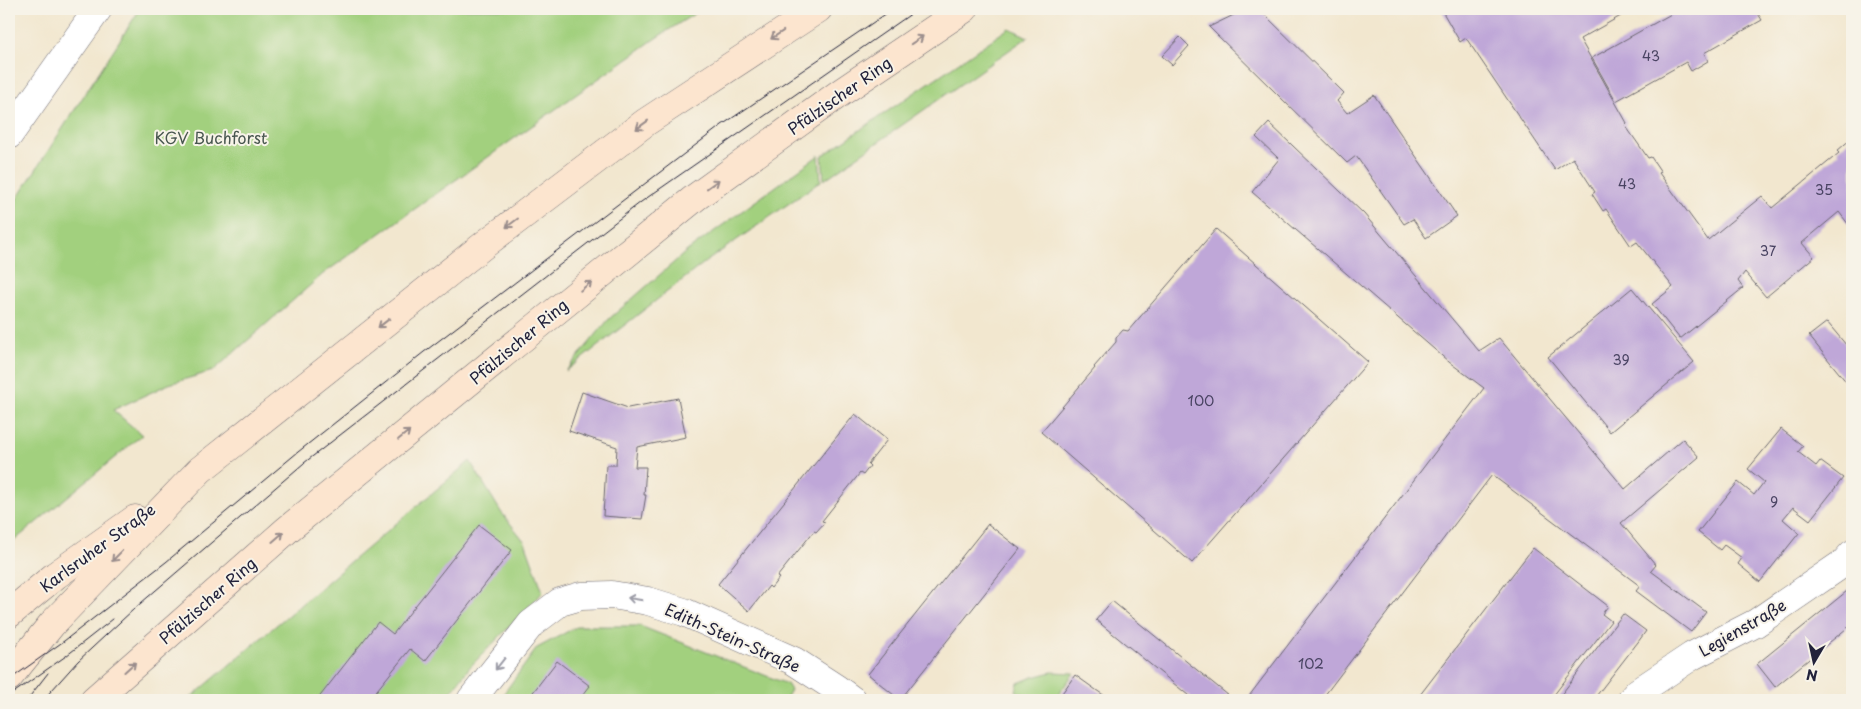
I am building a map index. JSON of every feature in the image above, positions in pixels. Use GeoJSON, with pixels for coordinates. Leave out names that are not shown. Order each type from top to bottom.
{"type":"FeatureCollection","features":[{"type":"Feature","properties":{"kind":"main road"},"geometry":{"type":"LineString","coordinates":[[9,677],[52,624],[187,482],[215,458],[474,253],[638,128],[818,9]]}},
{"type":"Feature","properties":{"kind":"main road","name":"Pfälzischer Ring"},"geometry":{"type":"LineString","coordinates":[[94,700],[288,529],[696,197],[840,93],[964,9]]}},
{"type":"Feature","properties":{"kind":"main road","name":"Karlsruher Straße"},"geometry":{"type":"LineString","coordinates":[[9,614],[56,575],[187,482]]}},
{"type":"Feature","properties":{"kind":"street"},"geometry":{"type":"LineString","coordinates":[[9,135],[98,9]]}},
{"type":"Feature","properties":{"kind":"street","name":"Legienstraße"},"geometry":{"type":"LineString","coordinates":[[1631,700],[1638,692],[1692,656],[1756,623],[1845,562],[1852,554]]}},
{"type":"Feature","properties":{"kind":"street","name":"Edith-Stein-Straße"},"geometry":{"type":"LineString","coordinates":[[471,700],[531,624],[560,602],[580,596],[612,595],[648,601],[684,612],[794,661],[852,700]]}},
{"type":"Feature","properties":{"kind":"green space","name":"KGV Buchforst"},"geometry":{"type":"Polygon","coordinates":[[[140,9],[702,9],[656,38],[323,274],[213,371],[169,384],[113,410],[142,435],[9,545],[9,211],[140,9]]]}},
{"type":"Feature","properties":{"kind":"green space"},"geometry":{"type":"Polygon","coordinates":[[[1009,28],[1028,37],[824,180],[822,156],[1009,28]]]}},
{"type":"Feature","properties":{"kind":"green space"},"geometry":{"type":"Polygon","coordinates":[[[819,155],[821,181],[704,263],[566,371],[609,319],[687,251],[819,155]]]}},
{"type":"Feature","properties":{"kind":"green space"},"geometry":{"type":"Polygon","coordinates":[[[470,461],[501,512],[525,542],[543,592],[469,668],[445,700],[188,700],[470,461]]]}},
{"type":"Feature","properties":{"kind":"green space"},"geometry":{"type":"Polygon","coordinates":[[[578,626],[640,626],[787,684],[791,690],[785,700],[499,700],[537,648],[578,626]]]}},
{"type":"Feature","properties":{"kind":"green space"},"geometry":{"type":"Polygon","coordinates":[[[1052,672],[1074,673],[1058,695],[1064,700],[1036,700],[1016,691],[1018,683],[1052,672]]]}},
{"type":"Feature","properties":{"kind":"building"},"geometry":{"type":"Polygon","coordinates":[[[1246,9],[1259,9],[1344,93],[1337,101],[1347,113],[1374,95],[1457,216],[1426,238],[1413,219],[1404,224],[1356,156],[1347,163],[1209,27],[1246,9]]]}},
{"type":"Feature","properties":{"kind":"building"},"geometry":{"type":"Polygon","coordinates":[[[1441,9],[1633,9],[1580,39],[1627,123],[1625,125],[1648,158],[1651,157],[1661,172],[1659,173],[1708,240],[1762,196],[1772,208],[1839,153],[1837,151],[1852,138],[1852,229],[1839,212],[1802,243],[1814,257],[1766,297],[1745,272],[1738,281],[1743,288],[1680,339],[1652,304],[1673,287],[1637,242],[1631,246],[1606,209],[1603,211],[1592,194],[1595,192],[1573,158],[1555,170],[1466,38],[1460,42],[1441,9]]]}},
{"type":"Feature","properties":{"kind":"building"},"geometry":{"type":"Polygon","coordinates":[[[1680,9],[1755,9],[1762,20],[1704,53],[1708,61],[1691,71],[1686,62],[1616,101],[1592,58],[1680,9]]]}},
{"type":"Feature","properties":{"kind":"building"},"geometry":{"type":"Polygon","coordinates":[[[1180,37],[1189,46],[1172,65],[1162,56],[1180,37]]]}},
{"type":"Feature","properties":{"kind":"building"},"geometry":{"type":"Polygon","coordinates":[[[1269,123],[1364,214],[1479,351],[1499,338],[1625,489],[1683,439],[1699,457],[1621,523],[1656,565],[1651,571],[1706,612],[1691,632],[1636,591],[1640,586],[1492,475],[1321,700],[1246,700],[1484,388],[1449,362],[1252,192],[1279,159],[1256,137],[1269,123]]]}},
{"type":"Feature","properties":{"kind":"building"},"geometry":{"type":"Polygon","coordinates":[[[1216,229],[1368,362],[1192,563],[1041,432],[1116,342],[1116,338],[1123,330],[1128,331],[1216,229]]]}},
{"type":"Feature","properties":{"kind":"building"},"geometry":{"type":"Polygon","coordinates":[[[1632,288],[1694,362],[1610,432],[1548,357],[1632,288]]]}},
{"type":"Feature","properties":{"kind":"building"},"geometry":{"type":"Polygon","coordinates":[[[1827,322],[1852,352],[1852,389],[1809,336],[1827,322]]]}},
{"type":"Feature","properties":{"kind":"building"},"geometry":{"type":"Polygon","coordinates":[[[582,392],[628,408],[678,398],[686,437],[637,447],[635,467],[646,467],[644,495],[646,495],[642,519],[603,516],[606,465],[616,465],[617,447],[569,431],[582,392]]]}},
{"type":"Feature","properties":{"kind":"building"},"geometry":{"type":"Polygon","coordinates":[[[855,414],[887,440],[868,464],[870,466],[863,475],[860,473],[822,521],[825,522],[816,532],[814,531],[777,577],[779,578],[771,588],[769,586],[749,611],[718,584],[855,414]]]}},
{"type":"Feature","properties":{"kind":"building"},"geometry":{"type":"Polygon","coordinates":[[[1781,429],[1803,446],[1798,452],[1816,466],[1820,461],[1843,478],[1810,520],[1793,507],[1783,519],[1799,533],[1760,582],[1738,564],[1742,558],[1724,545],[1720,550],[1698,532],[1738,482],[1754,495],[1764,482],[1748,469],[1781,429]]]}},
{"type":"Feature","properties":{"kind":"building"},"geometry":{"type":"Polygon","coordinates":[[[988,524],[1020,549],[900,700],[868,674],[988,524]]]}},
{"type":"Feature","properties":{"kind":"building"},"geometry":{"type":"Polygon","coordinates":[[[479,525],[512,550],[425,661],[410,649],[369,700],[317,700],[378,622],[393,634],[479,525]]]}},
{"type":"Feature","properties":{"kind":"building"},"geometry":{"type":"Polygon","coordinates":[[[1533,548],[1608,606],[1602,614],[1611,621],[1550,700],[1416,700],[1533,548]]]}},
{"type":"Feature","properties":{"kind":"building"},"geometry":{"type":"Polygon","coordinates":[[[1852,587],[1852,624],[1775,687],[1757,664],[1852,587]]]}},
{"type":"Feature","properties":{"kind":"building"},"geometry":{"type":"Polygon","coordinates":[[[1112,601],[1234,700],[1194,700],[1096,620],[1112,601]]]}},
{"type":"Feature","properties":{"kind":"building"},"geometry":{"type":"Polygon","coordinates":[[[1623,614],[1646,631],[1638,642],[1593,700],[1557,700],[1623,614]]]}},
{"type":"Feature","properties":{"kind":"building"},"geometry":{"type":"Polygon","coordinates":[[[557,661],[590,686],[579,700],[527,700],[557,661]]]}},
{"type":"Feature","properties":{"kind":"building"},"geometry":{"type":"Polygon","coordinates":[[[1075,675],[1111,700],[1066,700],[1060,696],[1075,675]]]}},
{"type":"Feature","properties":{"kind":"tram line"},"geometry":{"type":"LineString","coordinates":[[9,680],[64,641],[166,562],[298,452],[424,352],[722,125],[893,9]]}},
{"type":"Feature","properties":{"kind":"tram line"},"geometry":{"type":"LineString","coordinates":[[43,700],[78,661],[134,609],[304,463],[641,202],[918,9]]}},
{"type":"Feature","properties":{"kind":"tram line"},"geometry":{"type":"LineString","coordinates":[[9,696],[66,656],[113,619]]}},
{"type":"Feature","properties":{"kind":"tram line"},"geometry":{"type":"LineString","coordinates":[[27,700],[48,673]]}},
{"type":"Feature","properties":{"kind":"railway"},"geometry":{"type":"LineString","coordinates":[[9,15],[14,9]]}}]}
